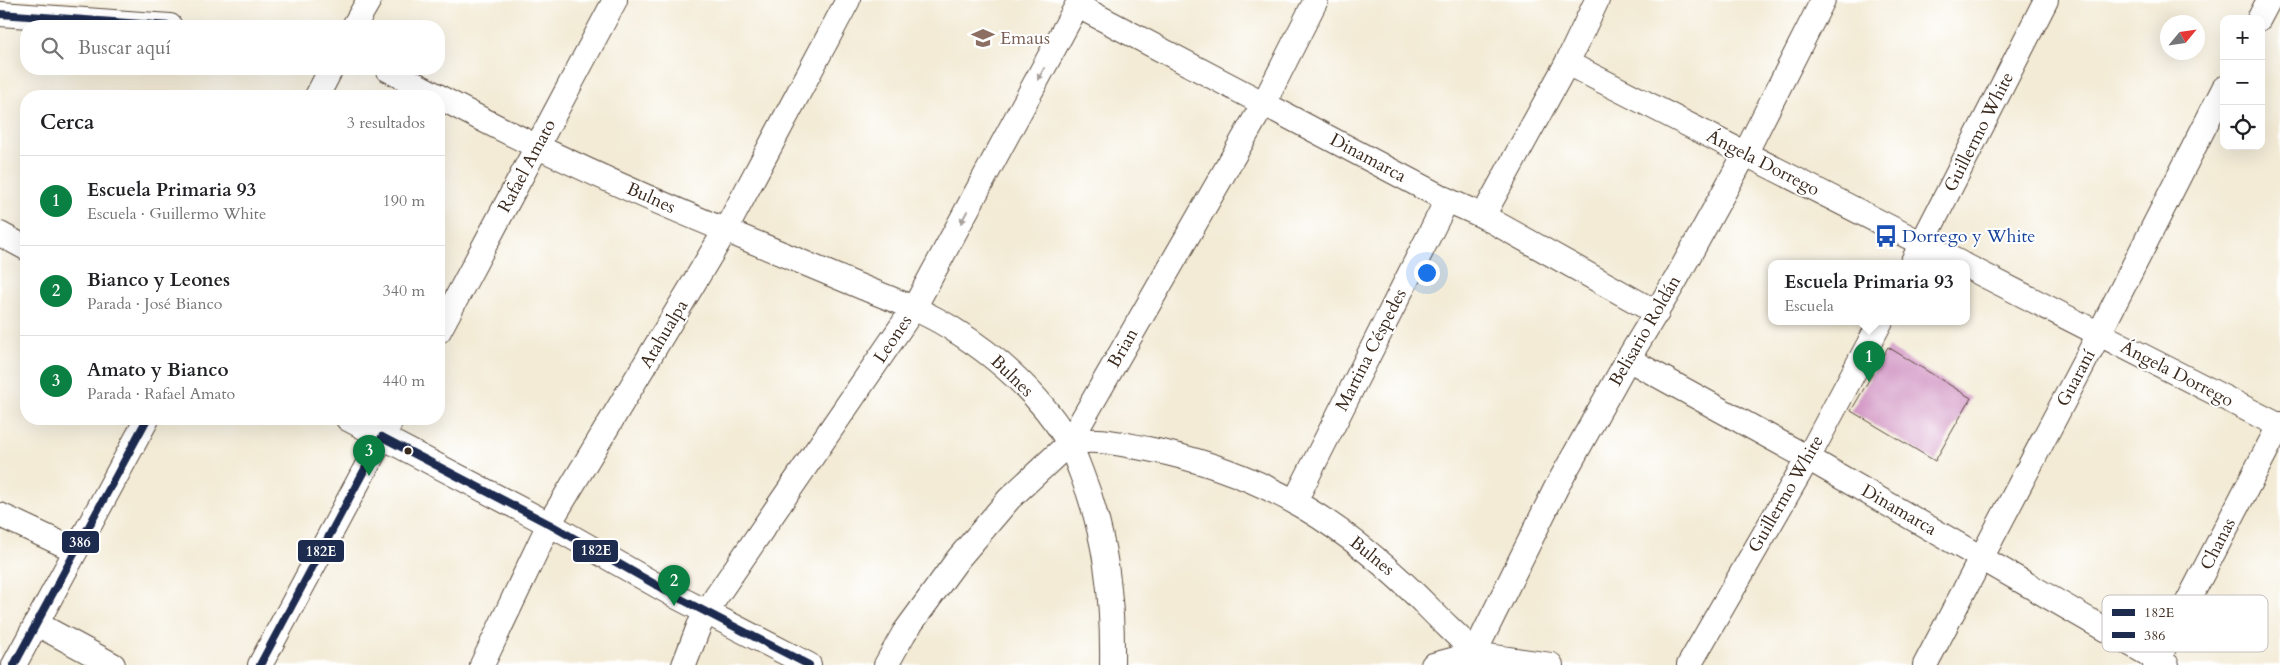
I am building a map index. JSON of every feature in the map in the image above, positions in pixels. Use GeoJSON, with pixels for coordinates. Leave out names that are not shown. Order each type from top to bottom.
{"type":"FeatureCollection","features":[{"type":"Feature","properties":{"kind":"street"},"geometry":{"type":"LineString","coordinates":[[357,20],[368,0]]}},
{"type":"Feature","properties":{"kind":"street","name":"Rafael Amato"},"geometry":{"type":"LineString","coordinates":[[445,320],[615,0]]}},
{"type":"Feature","properties":{"kind":"street","name":"Brian"},"geometry":{"type":"LineString","coordinates":[[886,665],[904,633],[958,558],[1010,500],[1069,443],[1264,103],[1316,0]]}},
{"type":"Feature","properties":{"kind":"street"},"geometry":{"type":"LineString","coordinates":[[1483,216],[1567,63],[1597,0]]}},
{"type":"Feature","properties":{"kind":"street","name":"Belisario Roldán"},"geometry":{"type":"LineString","coordinates":[[1473,660],[1556,488],[1628,359],[1657,313],[1745,154],[1824,0]]}},
{"type":"Feature","properties":{"kind":"street","name":"Guillermo White"},"geometry":{"type":"LineString","coordinates":[[1917,254],[2046,0]]}},
{"type":"Feature","properties":{"kind":"street"},"geometry":{"type":"LineString","coordinates":[[2261,15],[2269,0]]}},
{"type":"Feature","properties":{"kind":"street","name":"Atahualpa"},"geometry":{"type":"LineString","coordinates":[[482,665],[549,524],[726,230],[847,1]]}},
{"type":"Feature","properties":{"kind":"street","name":"Dinamarca"},"geometry":{"type":"LineString","coordinates":[[1079,3],[1447,200],[1483,216],[1657,313]]}},
{"type":"Feature","properties":{"kind":"street","name":"Leones"},"geometry":{"type":"LineString","coordinates":[[684,665],[706,612],[914,308],[1079,3]]}},
{"type":"Feature","properties":{"kind":"street"},"geometry":{"type":"LineString","coordinates":[[0,14],[85,20]]}},
{"type":"Feature","properties":{"kind":"street","name":"Ángela Dorrego"},"geometry":{"type":"LineString","coordinates":[[1567,63],[1745,154],[1917,254],[1946,260]]}},
{"type":"Feature","properties":{"kind":"street"},"geometry":{"type":"LineString","coordinates":[[320,90],[328,75]]}},
{"type":"Feature","properties":{"kind":"street","name":"Bulnes"},"geometry":{"type":"LineString","coordinates":[[398,75],[427,90]]}},
{"type":"Feature","properties":{"kind":"street","name":"Guaraní"},"geometry":{"type":"LineString","coordinates":[[1924,665],[2099,334],[2220,96]]}},
{"type":"Feature","properties":{"kind":"street","name":"Bulnes"},"geometry":{"type":"LineString","coordinates":[[445,100],[537,148],[726,230],[914,308],[950,327],[982,348],[1007,368],[1031,393],[1069,443],[1096,440],[1183,457],[1237,474],[1295,501],[1326,520],[1376,557],[1409,588],[1473,660]]}},
{"type":"Feature","properties":{"kind":"street","name":"Martina Céspedes"},"geometry":{"type":"LineString","coordinates":[[1295,501],[1447,200]]}},
{"type":"Feature","properties":{"kind":"street"},"geometry":{"type":"LineString","coordinates":[[0,234],[20,245]]}},
{"type":"Feature","properties":{"kind":"street","name":"Ángela Dorrego"},"geometry":{"type":"LineString","coordinates":[[1970,268],[2280,425]]}},
{"type":"Feature","properties":{"kind":"street","name":"Guillermo White"},"geometry":{"type":"LineString","coordinates":[[1689,665],[1808,458],[1879,325]]}},
{"type":"Feature","properties":{"kind":"street","name":"Dinamarca"},"geometry":{"type":"LineString","coordinates":[[1628,359],[1808,458],[1982,557],[2102,628]]}},
{"type":"Feature","properties":{"kind":"street"},"geometry":{"type":"LineString","coordinates":[[14,665],[144,425]]}},
{"type":"Feature","properties":{"kind":"street"},"geometry":{"type":"LineString","coordinates":[[374,425],[387,428],[549,524],[706,612],[809,665]]}},
{"type":"Feature","properties":{"kind":"street","name":"Chanas"},"geometry":{"type":"LineString","coordinates":[[2194,595],[2280,425]]}},
{"type":"Feature","properties":{"kind":"street"},"geometry":{"type":"LineString","coordinates":[[260,665],[387,428]]}},
{"type":"Feature","properties":{"kind":"street"},"geometry":{"type":"LineString","coordinates":[[1069,443],[1099,525],[1106,560],[1111,607],[1112,665]]}},
{"type":"Feature","properties":{"kind":"street"},"geometry":{"type":"LineString","coordinates":[[0,515],[75,550]]}},
{"type":"Feature","properties":{"kind":"street"},"geometry":{"type":"LineString","coordinates":[[37,624],[113,665]]}},
{"type":"Feature","properties":{"kind":"street","name":"Dinamarca"},"geometry":{"type":"LineString","coordinates":[[2142,652],[2160,663]]}},
{"type":"Feature","properties":{"kind":"street"},"geometry":{"type":"LineString","coordinates":[[1433,665],[1473,660],[1551,665]]}},
{"type":"Feature","properties":{"kind":"building"},"geometry":{"type":"Polygon","coordinates":[[[1888,347],[1971,398],[1935,461],[1851,411],[1888,347]]]}},
{"type":"Feature","properties":{"kind":"transit line","name":"386"},"geometry":{"type":"LineString","coordinates":[[0,14],[85,20]]}},
{"type":"Feature","properties":{"kind":"transit line","name":"386"},"geometry":{"type":"LineString","coordinates":[[14,665],[144,425]]}},
{"type":"Feature","properties":{"kind":"transit line","name":"182E"},"geometry":{"type":"LineString","coordinates":[[382,437],[549,524],[679,598],[809,665]]}},
{"type":"Feature","properties":{"kind":"transit line","name":"182E"},"geometry":{"type":"LineString","coordinates":[[260,665],[382,437]]}},
{"type":"Feature","properties":{"kind":"place","name":"Emaus"},"geometry":{"type":"Point","coordinates":[983,38]}},
{"type":"Feature","properties":{"kind":"place","name":"Dorrego y White"},"geometry":{"type":"Point","coordinates":[1886,236]}},
{"type":"Feature","properties":{"kind":"place","name":"Escuela Primaria 93"},"geometry":{"type":"Point","coordinates":[1869,382]}},
{"type":"Feature","properties":{"kind":"place","name":"Amato y Bianco"},"geometry":{"type":"Point","coordinates":[369,476]}},
{"type":"Feature","properties":{"kind":"place","name":"Bianco y Leones"},"geometry":{"type":"Point","coordinates":[674,606]}}]}
